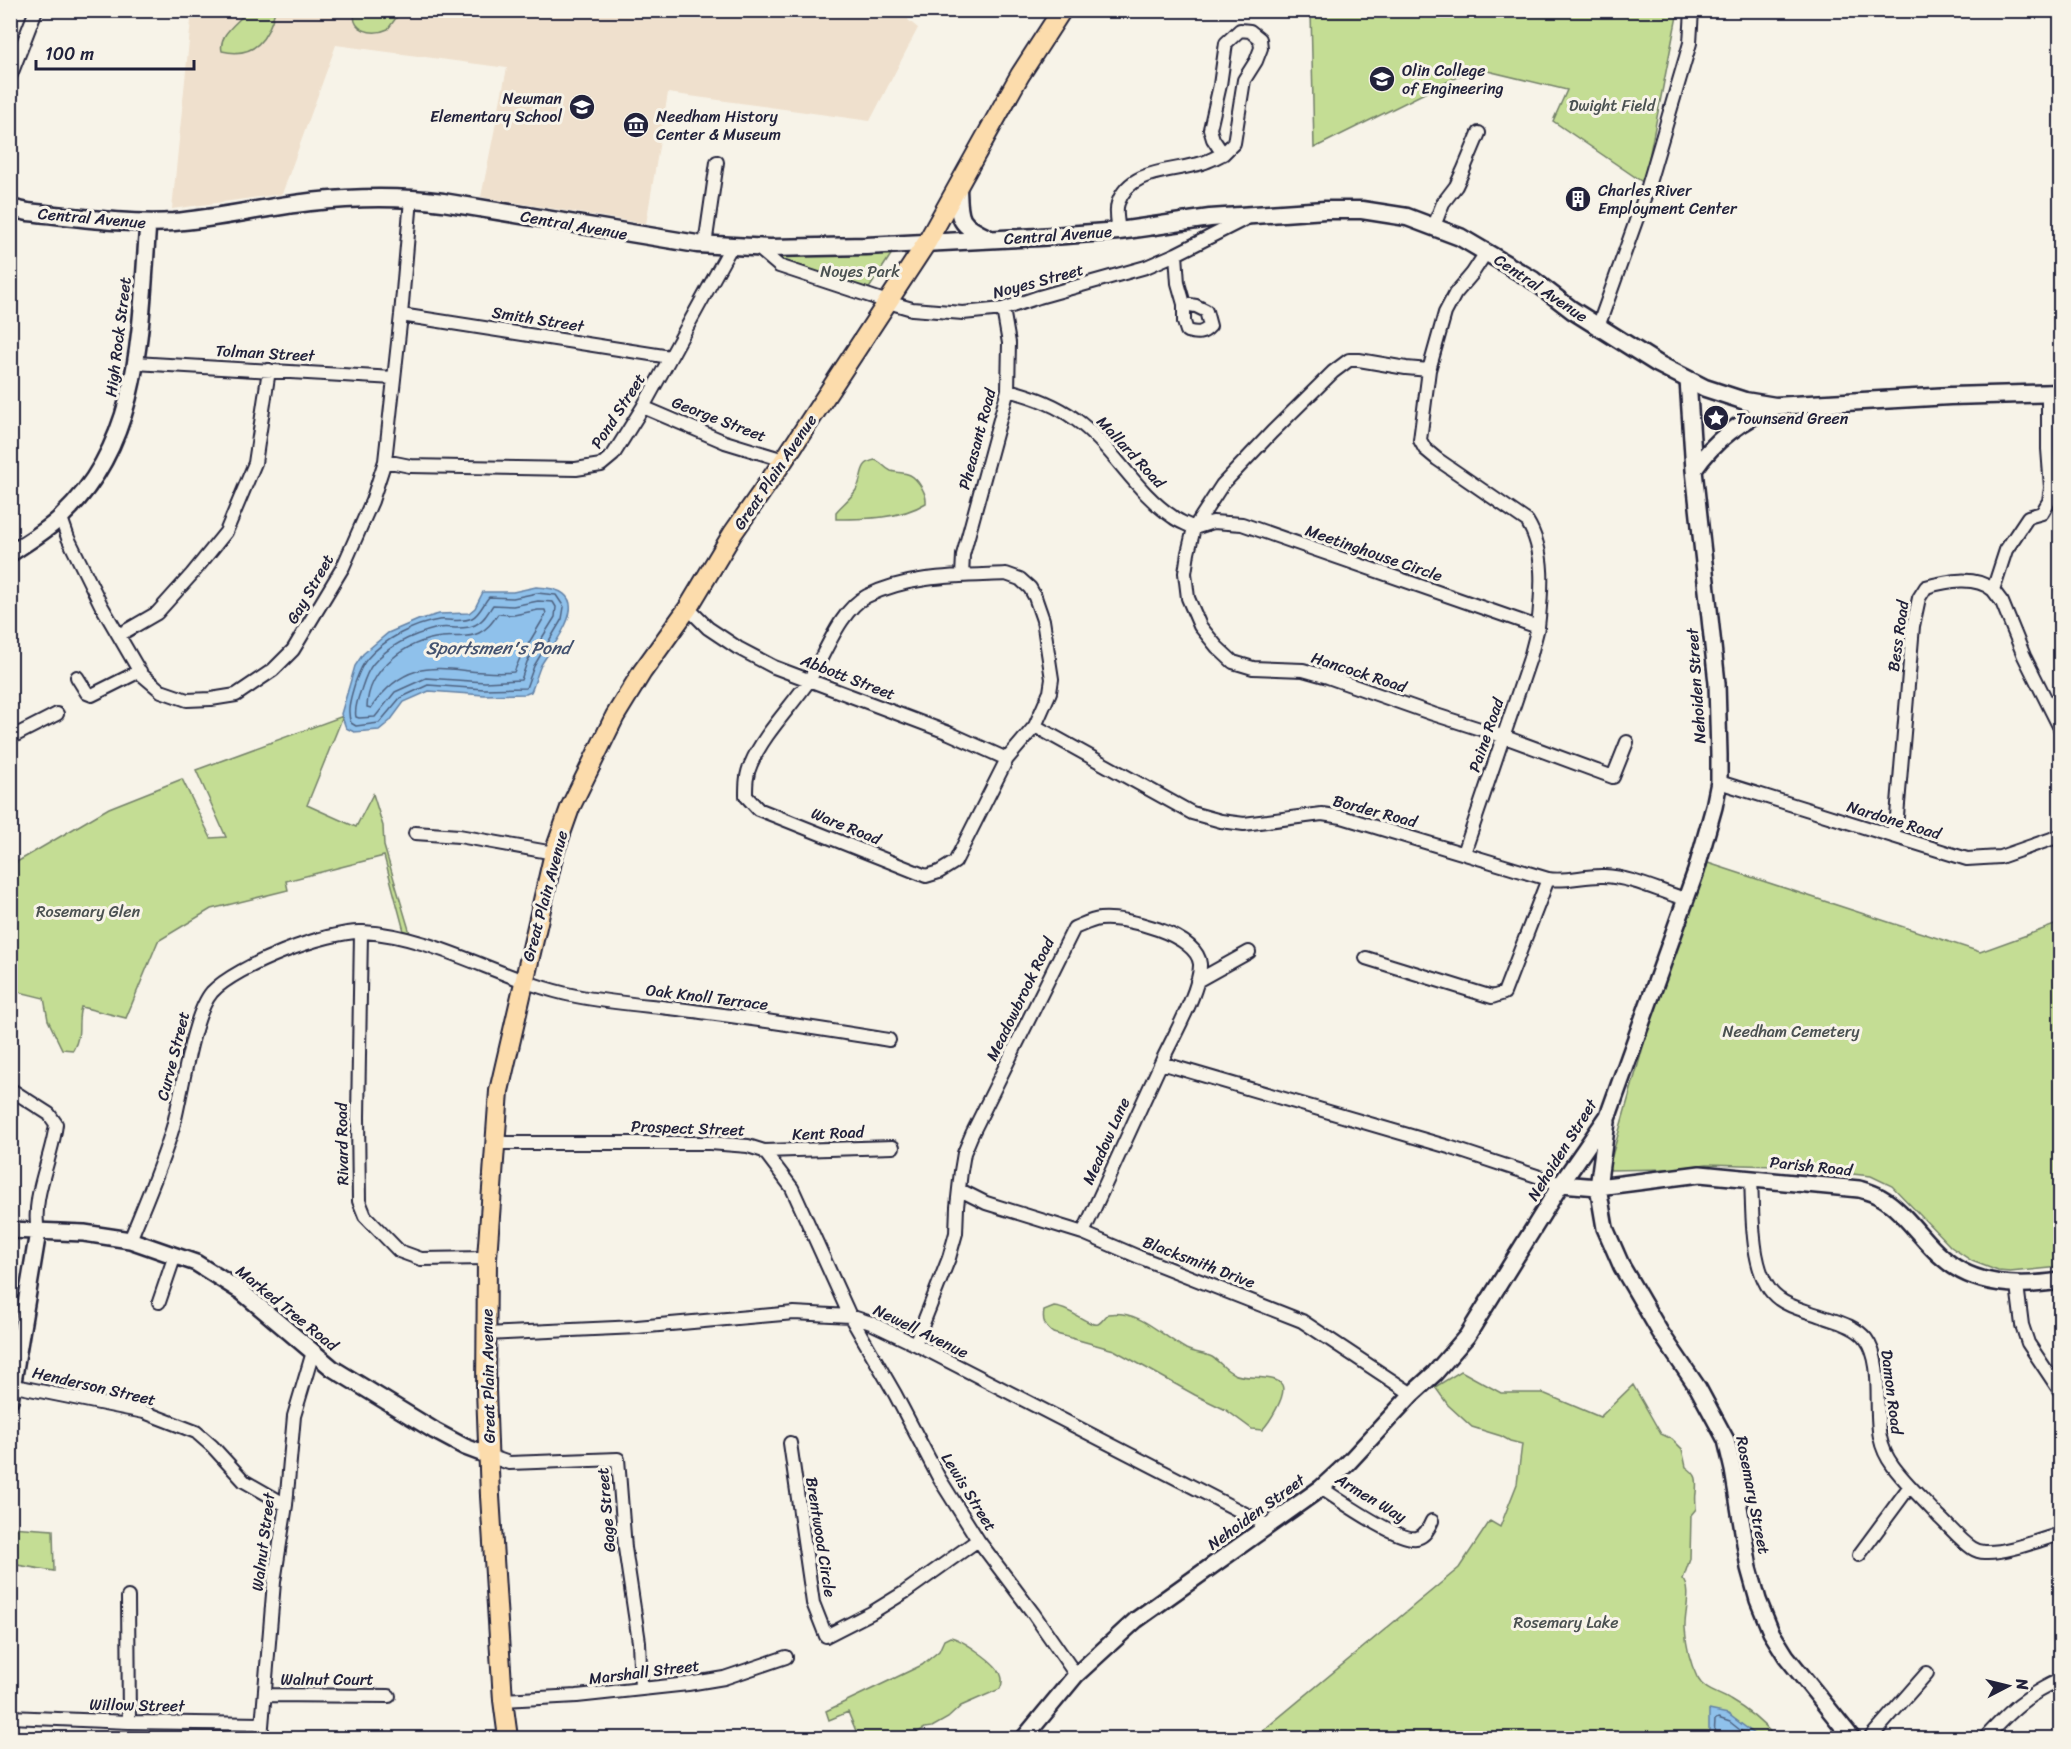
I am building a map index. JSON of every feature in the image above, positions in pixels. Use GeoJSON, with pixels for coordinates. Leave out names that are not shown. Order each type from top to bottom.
{"type":"FeatureCollection","features":[{"type":"Feature","properties":{"kind":"main road","name":"Great Plain Avenue"},"geometry":{"type":"LineString","coordinates":[[508,1738],[503,1700],[490,1496],[486,1334],[487,1258],[499,1092],[554,853],[570,808],[607,731],[642,672],[688,608],[733,533],[784,460],[927,242],[1020,75],[1062,10]]}},
{"type":"Feature","properties":{"kind":"main road"},"geometry":{"type":"LineString","coordinates":[[958,187],[959,210],[964,224],[974,232],[991,239]]}},
{"type":"Feature","properties":{"kind":"main road","name":"Central Avenue"},"geometry":{"type":"LineString","coordinates":[[10,208],[28,212],[148,223],[181,221],[319,201],[355,198],[411,199],[443,202],[705,245],[758,248],[841,247],[1119,231],[1210,218],[1325,210],[1362,210],[1407,217],[1460,237],[1533,280],[1598,327],[1688,380],[1730,397],[1775,406],[1941,396],[2054,393]]}},
{"type":"Feature","properties":{"kind":"street"},"geometry":{"type":"LineString","coordinates":[[10,77],[36,10]]}},
{"type":"Feature","properties":{"kind":"street"},"geometry":{"type":"LineString","coordinates":[[1598,327],[1646,193],[1690,43],[1692,10]]}},
{"type":"Feature","properties":{"kind":"street"},"geometry":{"type":"LineString","coordinates":[[1119,231],[1117,205],[1123,194],[1142,176],[1181,166],[1202,164],[1223,154],[1234,142],[1244,80],[1256,62],[1261,48],[1260,39],[1250,31],[1240,30],[1226,43],[1210,129],[1213,139],[1223,154]]}},
{"type":"Feature","properties":{"kind":"street"},"geometry":{"type":"LineString","coordinates":[[1434,226],[1443,203],[1460,178],[1479,133]]}},
{"type":"Feature","properties":{"kind":"street"},"geometry":{"type":"LineString","coordinates":[[705,245],[717,162]]}},
{"type":"Feature","properties":{"kind":"street","name":"Gay Street"},"geometry":{"type":"LineString","coordinates":[[61,518],[96,595],[140,672],[161,691],[191,700],[236,695],[273,670],[293,650],[343,567],[372,501],[385,461],[411,199]]}},
{"type":"Feature","properties":{"kind":"street","name":"Noyes Street"},"geometry":{"type":"LineString","coordinates":[[758,248],[779,266],[888,302],[912,309],[963,313],[1003,309],[1146,267],[1254,215]]}},
{"type":"Feature","properties":{"kind":"street","name":"High Rock Street"},"geometry":{"type":"LineString","coordinates":[[10,554],[61,518],[79,499],[102,468],[116,441],[127,408],[135,363],[148,223]]}},
{"type":"Feature","properties":{"kind":"street","name":"Pond Street"},"geometry":{"type":"LineString","coordinates":[[385,461],[410,466],[576,469],[602,465],[613,455],[643,407],[731,247]]}},
{"type":"Feature","properties":{"kind":"street"},"geometry":{"type":"LineString","coordinates":[[1487,251],[1455,294],[1445,313],[1429,370],[1420,440],[1437,459],[1527,521],[1536,536],[1541,580],[1538,627]]}},
{"type":"Feature","properties":{"kind":"street"},"geometry":{"type":"LineString","coordinates":[[1176,254],[1178,283],[1184,304]]}},
{"type":"Feature","properties":{"kind":"street","name":"Pheasant Road"},"geometry":{"type":"LineString","coordinates":[[962,576],[963,555],[1008,390],[1009,343],[1003,309]]}},
{"type":"Feature","properties":{"kind":"street","name":"Smith Street"},"geometry":{"type":"LineString","coordinates":[[401,315],[670,357]]}},
{"type":"Feature","properties":{"kind":"street"},"geometry":{"type":"LineString","coordinates":[[1194,528],[1229,478],[1279,424],[1333,372],[1349,360],[1429,370]]}},
{"type":"Feature","properties":{"kind":"street","name":"Tolman Street"},"geometry":{"type":"LineString","coordinates":[[135,363],[394,378]]}},
{"type":"Feature","properties":{"kind":"street"},"geometry":{"type":"LineString","coordinates":[[119,635],[157,613],[226,532],[255,463],[269,369]]}},
{"type":"Feature","properties":{"kind":"street","name":"Nehoiden Street"},"geometry":{"type":"LineString","coordinates":[[1024,1738],[1076,1676],[1136,1620],[1322,1488],[1435,1373],[1467,1336],[1561,1184],[1608,1116],[1709,829],[1719,782],[1717,683],[1694,470],[1688,380]]}},
{"type":"Feature","properties":{"kind":"street","name":"Mallard Road"},"geometry":{"type":"LineString","coordinates":[[1008,390],[1046,402],[1076,419],[1094,435],[1149,497],[1173,517],[1194,528]]}},
{"type":"Feature","properties":{"kind":"street"},"geometry":{"type":"LineString","coordinates":[[2054,393],[2048,449],[2051,488],[2049,501],[2042,513],[2028,517],[2006,550],[1993,590],[2002,602],[2024,656],[2061,728]]}},
{"type":"Feature","properties":{"kind":"street"},"geometry":{"type":"LineString","coordinates":[[1694,470],[1708,451],[1727,433],[1748,418],[1775,406]]}},
{"type":"Feature","properties":{"kind":"street","name":"George Street"},"geometry":{"type":"LineString","coordinates":[[643,407],[725,442],[784,460]]}},
{"type":"Feature","properties":{"kind":"street","name":"Meetinghouse Circle"},"geometry":{"type":"LineString","coordinates":[[1194,528],[1213,522],[1242,525],[1538,627]]}},
{"type":"Feature","properties":{"kind":"street","name":"Hancock Road"},"geometry":{"type":"LineString","coordinates":[[1194,528],[1185,573],[1188,598],[1200,626],[1233,662],[1253,668],[1303,670],[1502,736],[1613,777],[1627,742]]}},
{"type":"Feature","properties":{"kind":"street","name":"Ware Road"},"geometry":{"type":"LineString","coordinates":[[1006,574],[1020,579],[1030,588],[1035,597],[1043,620],[1052,679],[1047,700],[1035,726],[1007,759],[955,862],[927,876],[758,809],[746,796],[749,767],[756,753],[809,680],[848,612],[864,597],[896,584],[962,576],[1006,574]]}},
{"type":"Feature","properties":{"kind":"street","name":"Bess Road"},"geometry":{"type":"LineString","coordinates":[[1892,836],[1897,816],[1913,626],[1918,598],[1926,587],[1943,582],[1967,580],[1985,584],[1993,590]]}},
{"type":"Feature","properties":{"kind":"street","name":"Abbott Street"},"geometry":{"type":"LineString","coordinates":[[688,608],[708,628],[738,648],[774,667],[950,733],[1007,759]]}},
{"type":"Feature","properties":{"kind":"street","name":"Paine Road"},"geometry":{"type":"LineString","coordinates":[[1464,853],[1530,658],[1538,627]]}},
{"type":"Feature","properties":{"kind":"street"},"geometry":{"type":"LineString","coordinates":[[77,677],[87,693],[92,695],[140,672]]}},
{"type":"Feature","properties":{"kind":"street"},"geometry":{"type":"LineString","coordinates":[[10,738],[57,714]]}},
{"type":"Feature","properties":{"kind":"street","name":"Border Road"},"geometry":{"type":"LineString","coordinates":[[1035,726],[1192,813],[1221,821],[1244,824],[1322,814],[1342,817],[1548,879],[1568,880],[1588,876],[1606,876],[1685,899]]}},
{"type":"Feature","properties":{"kind":"street","name":"Nardone Road"},"geometry":{"type":"LineString","coordinates":[[1719,782],[1960,858],[1974,860],[2000,857],[2061,836]]}},
{"type":"Feature","properties":{"kind":"street"},"geometry":{"type":"LineString","coordinates":[[416,833],[459,836],[554,853]]}},
{"type":"Feature","properties":{"kind":"street"},"geometry":{"type":"LineString","coordinates":[[1366,958],[1492,997],[1504,993],[1548,879]]}},
{"type":"Feature","properties":{"kind":"street","name":"Meadowbrook Road"},"geometry":{"type":"LineString","coordinates":[[915,1344],[949,1258],[956,1233],[964,1153],[1074,928],[1097,919],[1126,920],[1177,936],[1197,954],[1200,964],[1197,981],[1161,1063]]}},
{"type":"Feature","properties":{"kind":"street","name":"Curve Street"},"geometry":{"type":"LineString","coordinates":[[130,1240],[172,1128],[199,1015],[212,992],[248,967],[291,948],[342,933],[361,932],[401,936],[523,981]]}},
{"type":"Feature","properties":{"kind":"street","name":"Rivard Road"},"geometry":{"type":"LineString","coordinates":[[361,932],[359,1202],[365,1216],[399,1251],[421,1259],[487,1258]]}},
{"type":"Feature","properties":{"kind":"street"},"geometry":{"type":"LineString","coordinates":[[1197,981],[1249,952]]}},
{"type":"Feature","properties":{"kind":"street","name":"Oak Knoll Terrace"},"geometry":{"type":"LineString","coordinates":[[523,981],[575,996],[889,1040]]}},
{"type":"Feature","properties":{"kind":"street"},"geometry":{"type":"LineString","coordinates":[[1161,1063],[1449,1147],[1561,1184]]}},
{"type":"Feature","properties":{"kind":"street","name":"Meadow Lane"},"geometry":{"type":"LineString","coordinates":[[1083,1233],[1161,1063]]}},
{"type":"Feature","properties":{"kind":"street"},"geometry":{"type":"LineString","coordinates":[[10,1089],[49,1114],[56,1124],[42,1182],[36,1221],[38,1232],[12,1390]]}},
{"type":"Feature","properties":{"kind":"street","name":"Rosemary Street"},"geometry":{"type":"LineString","coordinates":[[1608,1116],[1598,1187],[1605,1227],[1622,1267],[1660,1332],[1698,1389],[1726,1440],[1749,1568],[1771,1632],[1793,1665],[1852,1738]]}},
{"type":"Feature","properties":{"kind":"street","name":"Prospect Street"},"geometry":{"type":"LineString","coordinates":[[494,1143],[710,1143],[748,1146],[764,1151],[792,1188],[850,1316]]}},
{"type":"Feature","properties":{"kind":"street","name":"Kent Road"},"geometry":{"type":"LineString","coordinates":[[764,1151],[893,1147]]}},
{"type":"Feature","properties":{"kind":"street","name":"Parish Road"},"geometry":{"type":"LineString","coordinates":[[1561,1184],[1598,1187],[1691,1174],[1859,1188],[1891,1204],[1943,1259],[1965,1274],[1988,1281],[2017,1285],[2061,1281]]}},
{"type":"Feature","properties":{"kind":"street","name":"Damon Road"},"geometry":{"type":"LineString","coordinates":[[1751,1178],[1754,1235],[1766,1284],[1773,1294],[1788,1305],[1855,1330],[1870,1345],[1874,1362],[1880,1441],[1893,1466],[1974,1550],[1985,1552],[2002,1550],[2061,1534]]}},
{"type":"Feature","properties":{"kind":"street","name":"Blacksmith Drive"},"geometry":{"type":"LineString","coordinates":[[960,1190],[986,1203],[1083,1233],[1302,1321],[1412,1394]]}},
{"type":"Feature","properties":{"kind":"street","name":"Marked Tree Road"},"geometry":{"type":"LineString","coordinates":[[10,1230],[84,1233],[130,1240],[196,1263],[226,1281],[341,1374],[465,1447],[489,1456]]}},
{"type":"Feature","properties":{"kind":"street"},"geometry":{"type":"LineString","coordinates":[[159,1302],[174,1255]]}},
{"type":"Feature","properties":{"kind":"street"},"geometry":{"type":"LineString","coordinates":[[2017,1285],[2022,1325],[2028,1343],[2061,1391]]}},
{"type":"Feature","properties":{"kind":"street","name":"Newell Avenue"},"geometry":{"type":"LineString","coordinates":[[486,1334],[637,1327],[794,1313],[850,1316],[871,1323],[915,1344],[1269,1527]]}},
{"type":"Feature","properties":{"kind":"street","name":"Lewis Street"},"geometry":{"type":"LineString","coordinates":[[850,1316],[895,1394],[939,1478],[978,1540],[1033,1613],[1076,1676]]}},
{"type":"Feature","properties":{"kind":"street","name":"Walnut Street"},"geometry":{"type":"LineString","coordinates":[[261,1738],[274,1582],[286,1504],[294,1416],[313,1352]]}},
{"type":"Feature","properties":{"kind":"street","name":"Henderson Street"},"geometry":{"type":"LineString","coordinates":[[12,1390],[144,1412],[196,1432],[244,1481],[286,1504]]}},
{"type":"Feature","properties":{"kind":"street","name":"Brentwood Circle"},"geometry":{"type":"LineString","coordinates":[[790,1443],[813,1603],[826,1635],[871,1613],[905,1592],[978,1540]]}},
{"type":"Feature","properties":{"kind":"street","name":"Gage Street"},"geometry":{"type":"LineString","coordinates":[[489,1456],[509,1463],[618,1458],[625,1548],[639,1642],[641,1688]]}},
{"type":"Feature","properties":{"kind":"street"},"geometry":{"type":"LineString","coordinates":[[1859,1555],[1910,1485]]}},
{"type":"Feature","properties":{"kind":"street","name":"Armen Way"},"geometry":{"type":"LineString","coordinates":[[1322,1488],[1365,1516],[1404,1537],[1418,1538],[1428,1531],[1432,1521]]}},
{"type":"Feature","properties":{"kind":"street"},"geometry":{"type":"LineString","coordinates":[[128,1597],[129,1722]]}},
{"type":"Feature","properties":{"kind":"street","name":"Marshall Street"},"geometry":{"type":"LineString","coordinates":[[503,1700],[577,1696],[724,1678],[786,1657]]}},
{"type":"Feature","properties":{"kind":"street"},"geometry":{"type":"LineString","coordinates":[[1870,1738],[1927,1673]]}},
{"type":"Feature","properties":{"kind":"street"},"geometry":{"type":"LineString","coordinates":[[1985,1738],[2021,1702],[2037,1691],[2061,1680]]}},
{"type":"Feature","properties":{"kind":"street","name":"Walnut Court"},"geometry":{"type":"LineString","coordinates":[[265,1695],[389,1696]]}},
{"type":"Feature","properties":{"kind":"street","name":"Willow Street"},"geometry":{"type":"LineString","coordinates":[[10,1717],[262,1724]]}},
{"type":"Feature","properties":{"kind":"shaded area","name":"Newman Elementary School"},"geometry":{"type":"Polygon","coordinates":[[[912,10],[908,20],[918,28],[870,121],[668,93],[646,224],[481,197],[507,68],[336,45],[282,194],[172,209],[192,11],[912,10]]]}},
{"type":"Feature","properties":{"kind":"green space"},"geometry":{"type":"Polygon","coordinates":[[[355,10],[404,11],[388,29],[370,32],[356,23],[355,10]]]}},
{"type":"Feature","properties":{"kind":"green space"},"geometry":{"type":"Polygon","coordinates":[[[247,11],[275,11],[264,38],[251,49],[243,52],[222,51],[226,34],[247,11]]]}},
{"type":"Feature","properties":{"kind":"green space","name":"Olin College of Engineering"},"geometry":{"type":"Polygon","coordinates":[[[1311,11],[1678,11],[1644,183],[1553,121],[1567,90],[1475,68],[1314,148],[1311,11]]]}},
{"type":"Feature","properties":{"kind":"green space","name":"Noyes Park"},"geometry":{"type":"Polygon","coordinates":[[[892,253],[868,290],[782,262],[778,257],[892,253]]]}},
{"type":"Feature","properties":{"kind":"green space"},"geometry":{"type":"Polygon","coordinates":[[[875,460],[891,471],[913,477],[923,491],[926,503],[894,515],[836,519],[836,512],[856,490],[864,467],[875,460]]]}},
{"type":"Feature","properties":{"kind":"green space","name":"Rosemary Glen"},"geometry":{"type":"Polygon","coordinates":[[[343,716],[307,805],[356,827],[373,794],[383,826],[384,846],[410,933],[404,931],[384,856],[286,881],[288,890],[211,909],[158,941],[126,1018],[81,1007],[76,1044],[73,1050],[62,1049],[48,1020],[44,998],[11,990],[10,866],[109,808],[182,779],[211,838],[226,837],[196,770],[343,716]]]}},
{"type":"Feature","properties":{"kind":"green space","name":"Needham Cemetery"},"geometry":{"type":"Polygon","coordinates":[[[1708,863],[1980,952],[2060,923],[2060,1267],[2010,1272],[1998,1271],[1972,1261],[1951,1247],[1892,1186],[1871,1176],[1778,1166],[1707,1164],[1671,1169],[1608,1170],[1649,1026],[1708,863]]]}},
{"type":"Feature","properties":{"kind":"green space"},"geometry":{"type":"Polygon","coordinates":[[[1054,1307],[1066,1310],[1094,1324],[1099,1323],[1108,1314],[1120,1314],[1140,1320],[1186,1349],[1212,1357],[1234,1374],[1274,1379],[1282,1385],[1280,1402],[1262,1430],[1252,1429],[1226,1410],[1114,1350],[1053,1333],[1045,1324],[1043,1315],[1044,1311],[1054,1307]]]}},
{"type":"Feature","properties":{"kind":"green space","name":"Rosemary Lake"},"geometry":{"type":"Polygon","coordinates":[[[1461,1371],[1501,1393],[1543,1393],[1600,1417],[1633,1385],[1661,1434],[1672,1439],[1682,1449],[1686,1467],[1696,1478],[1696,1509],[1691,1515],[1690,1559],[1683,1579],[1688,1595],[1686,1634],[1695,1672],[1704,1686],[1743,1708],[1776,1738],[1254,1738],[1459,1568],[1490,1521],[1500,1527],[1517,1484],[1522,1444],[1472,1427],[1448,1405],[1435,1387],[1461,1371]]]}},
{"type":"Feature","properties":{"kind":"green space"},"geometry":{"type":"Polygon","coordinates":[[[10,1527],[53,1530],[54,1571],[11,1564],[10,1527]]]}},
{"type":"Feature","properties":{"kind":"green space"},"geometry":{"type":"Polygon","coordinates":[[[950,1637],[970,1647],[993,1664],[1002,1677],[1000,1689],[961,1706],[948,1718],[908,1738],[859,1738],[848,1712],[829,1720],[826,1711],[922,1665],[939,1651],[944,1640],[950,1637]]]}},
{"type":"Feature","properties":{"kind":"water","name":"Sportsmen's Pond"},"geometry":{"type":"Polygon","coordinates":[[[536,587],[555,590],[566,596],[570,605],[564,629],[541,665],[531,692],[484,695],[429,691],[404,702],[390,721],[379,730],[354,732],[346,728],[341,714],[355,666],[363,654],[388,633],[439,614],[469,613],[475,608],[483,592],[513,592],[536,587]]]}},
{"type":"Feature","properties":{"kind":"water"},"geometry":{"type":"Polygon","coordinates":[[[1709,1710],[1728,1714],[1760,1738],[1709,1738],[1709,1710]]]}},
{"type":"Feature","properties":{"kind":"place","name":"Olin College of Engineering"},"geometry":{"type":"Point","coordinates":[1382,79]}},
{"type":"Feature","properties":{"kind":"place","name":"Newman Elementary School"},"geometry":{"type":"Point","coordinates":[582,107]}},
{"type":"Feature","properties":{"kind":"place","name":"Needham History Center & Museum"},"geometry":{"type":"Point","coordinates":[636,125]}},
{"type":"Feature","properties":{"kind":"place","name":"Charles River Employment Center"},"geometry":{"type":"Point","coordinates":[1578,199]}},
{"type":"Feature","properties":{"kind":"place","name":"Townsend Green"},"geometry":{"type":"Point","coordinates":[1716,418]}},
{"type":"Feature","properties":{"kind":"park label","name":"Dwight Field"},"geometry":{"type":"Point","coordinates":[1612,105]}}]}
